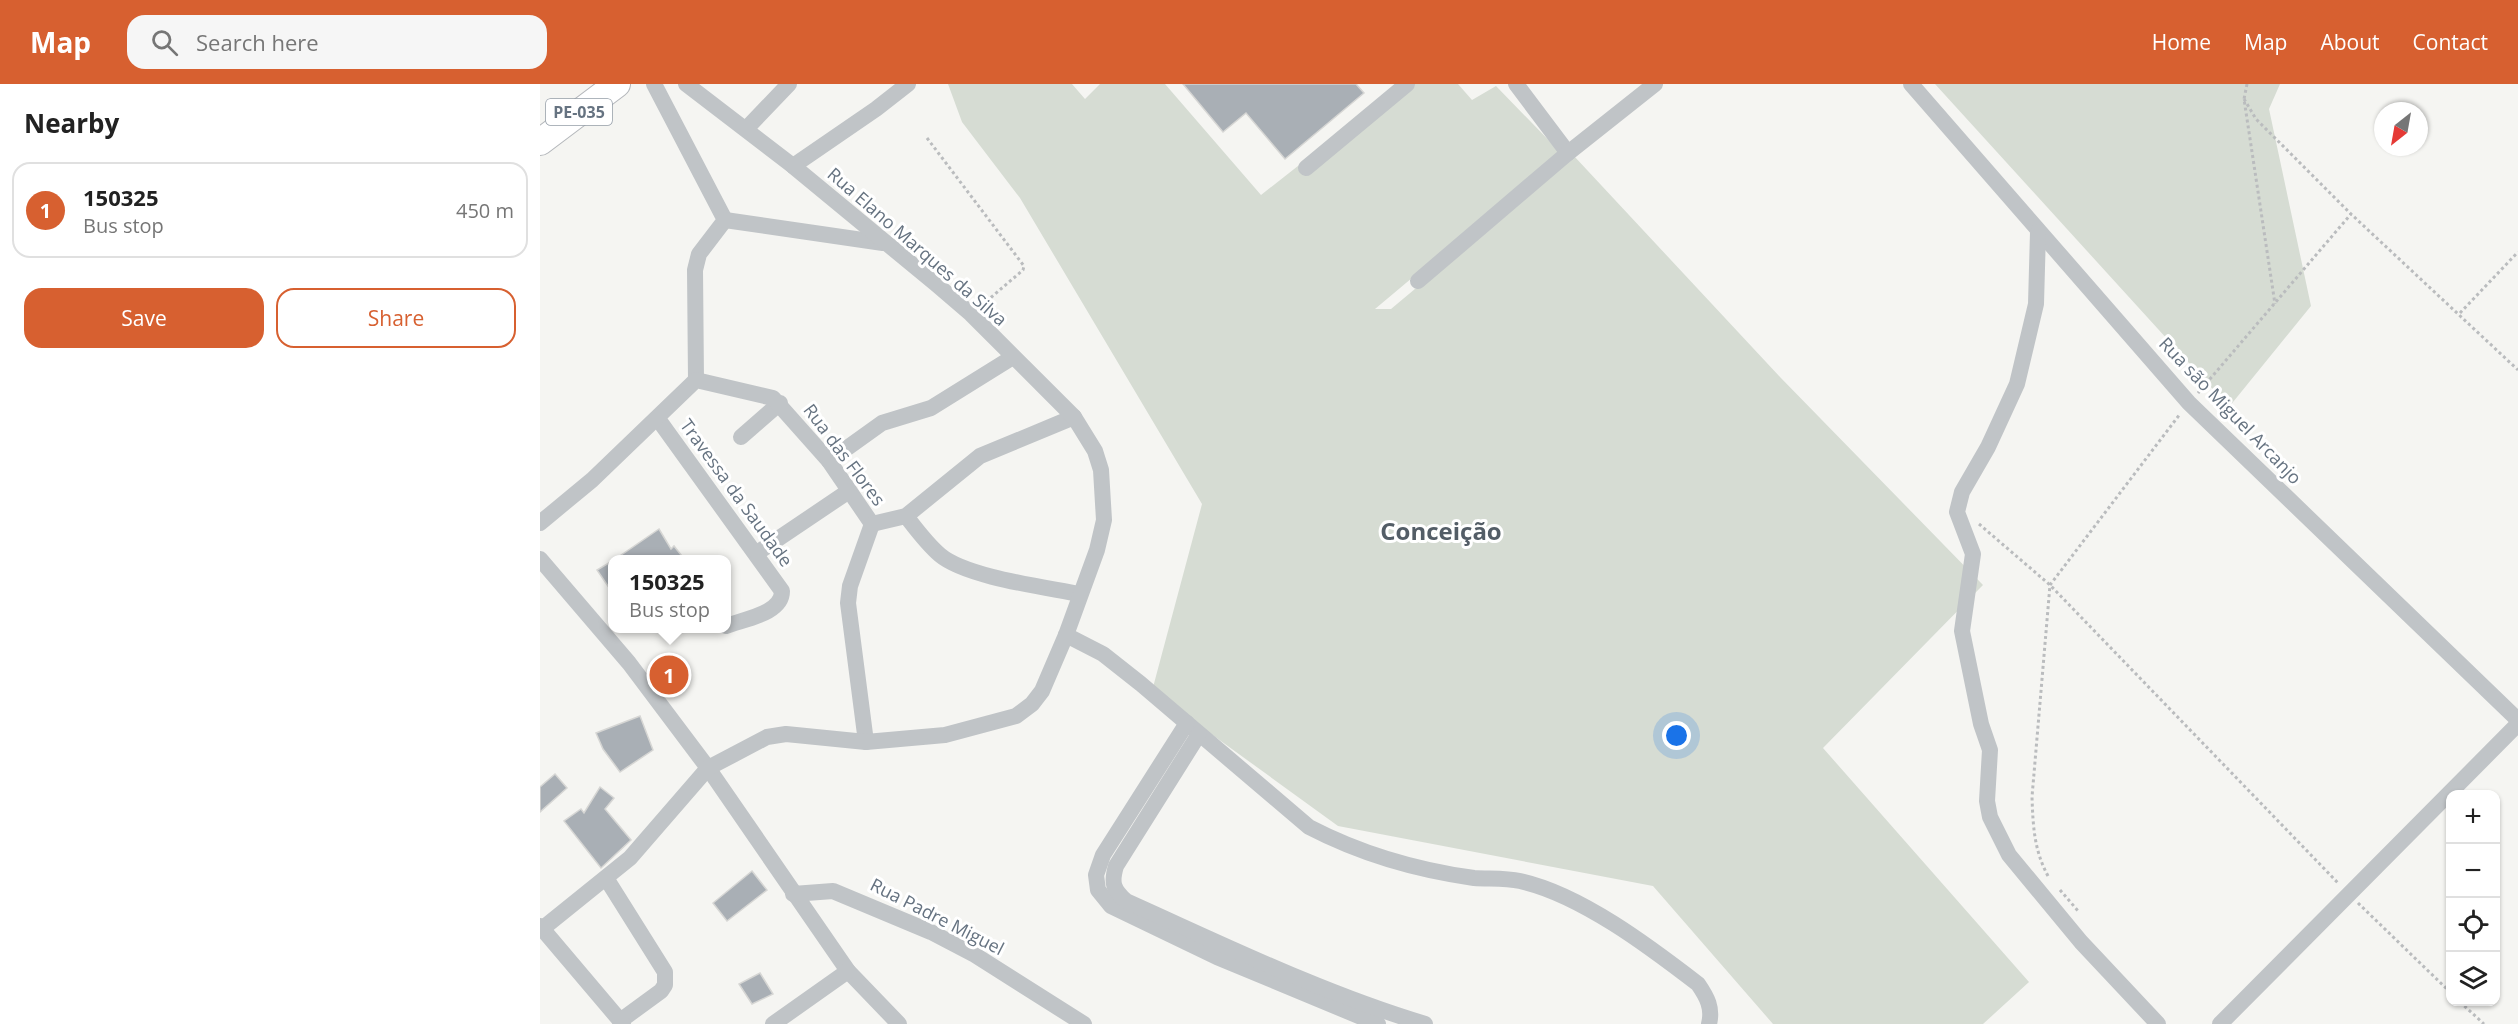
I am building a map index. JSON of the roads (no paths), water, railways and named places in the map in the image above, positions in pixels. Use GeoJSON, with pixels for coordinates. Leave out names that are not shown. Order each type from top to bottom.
{"type":"FeatureCollection","features":[{"type":"Feature","properties":{"kind":"main road","name":"PE-035"},"geometry":{"type":"LineString","coordinates":[[540,142],[618,84]]}},
{"type":"Feature","properties":{"kind":"street"},"geometry":{"type":"LineString","coordinates":[[654,84],[725,220]]}},
{"type":"Feature","properties":{"kind":"street","name":"Rua Elano Marques da Silva"},"geometry":{"type":"LineString","coordinates":[[541,928],[630,858],[708,768],[767,737],[786,734],[866,742],[945,735],[1016,716],[1032,704],[1042,691],[1066,635],[1079,594],[1097,550],[1104,520],[1101,470],[1095,451],[1074,417],[971,315],[793,166],[686,84]]}},
{"type":"Feature","properties":{"kind":"street"},"geometry":{"type":"LineString","coordinates":[[746,129],[789,84]]}},
{"type":"Feature","properties":{"kind":"street"},"geometry":{"type":"LineString","coordinates":[[793,166],[908,84]]}},
{"type":"Feature","properties":{"kind":"street"},"geometry":{"type":"LineString","coordinates":[[1306,168],[1407,84]]}},
{"type":"Feature","properties":{"kind":"street"},"geometry":{"type":"LineString","coordinates":[[1516,84],[1568,153]]}},
{"type":"Feature","properties":{"kind":"street"},"geometry":{"type":"LineString","coordinates":[[1418,281],[1568,153],[1654,84]]}},
{"type":"Feature","properties":{"kind":"street","name":"Rua são Miguel Arcanjo"},"geometry":{"type":"LineString","coordinates":[[1911,84],[2189,403],[2518,722]]}},
{"type":"Feature","properties":{"kind":"street"},"geometry":{"type":"LineString","coordinates":[[725,220],[883,243]]}},
{"type":"Feature","properties":{"kind":"street"},"geometry":{"type":"LineString","coordinates":[[540,523],[592,480],[696,380],[695,270],[699,254],[725,220]]}},
{"type":"Feature","properties":{"kind":"street"},"geometry":{"type":"LineString","coordinates":[[2038,231],[2036,304],[2017,384],[1988,447],[1957,505],[1957,516],[1973,554],[1962,614],[1962,631],[1981,724],[1990,750],[1987,801],[1989,817],[2009,855],[2081,942],[2158,1024]]}},
{"type":"Feature","properties":{"kind":"street"},"geometry":{"type":"LineString","coordinates":[[829,461],[882,423],[931,408],[1013,357]]}},
{"type":"Feature","properties":{"kind":"street","name":"Rua das Flores"},"geometry":{"type":"LineString","coordinates":[[696,380],[773,398],[780,403],[829,461],[872,524],[850,586],[848,603],[866,742]]}},
{"type":"Feature","properties":{"kind":"street"},"geometry":{"type":"LineString","coordinates":[[741,437],[780,403]]}},
{"type":"Feature","properties":{"kind":"street"},"geometry":{"type":"LineString","coordinates":[[872,524],[906,516],[980,456],[1074,417]]}},
{"type":"Feature","properties":{"kind":"street","name":"Travessa da Saudade"},"geometry":{"type":"LineString","coordinates":[[658,419],[782,591],[782,600],[776,608],[731,624]]}},
{"type":"Feature","properties":{"kind":"street"},"geometry":{"type":"LineString","coordinates":[[756,553],[849,491]]}},
{"type":"Feature","properties":{"kind":"street"},"geometry":{"type":"LineString","coordinates":[[906,516],[940,555],[952,563],[984,573],[1079,594]]}},
{"type":"Feature","properties":{"kind":"street"},"geometry":{"type":"LineString","coordinates":[[540,559],[628,663],[708,768],[848,971],[899,1024]]}},
{"type":"Feature","properties":{"kind":"street"},"geometry":{"type":"LineString","coordinates":[[1066,635],[1103,654],[1309,827],[1339,843],[1385,860],[1473,878],[1521,882],[1564,897],[1603,919],[1698,984],[1707,998],[1710,1009],[1709,1024]]}},
{"type":"Feature","properties":{"kind":"street"},"geometry":{"type":"LineString","coordinates":[[2220,1024],[2350,896],[2518,722]]}},
{"type":"Feature","properties":{"kind":"street"},"geometry":{"type":"LineString","coordinates":[[1193,729],[1103,855],[1095,875],[1098,890],[1111,906],[1136,920],[1256,974],[1378,1024]]}},
{"type":"Feature","properties":{"kind":"street"},"geometry":{"type":"LineString","coordinates":[[1193,729],[1116,866],[1111,880],[1114,890],[1126,901],[1263,962],[1373,1008],[1425,1024]]}},
{"type":"Feature","properties":{"kind":"street"},"geometry":{"type":"LineString","coordinates":[[541,928],[621,1022],[661,991],[665,985],[665,972],[606,878]]}},
{"type":"Feature","properties":{"kind":"street","name":"Rua Padre Miguel"},"geometry":{"type":"LineString","coordinates":[[793,894],[833,891],[921,927],[975,955],[1084,1024]]}},
{"type":"Feature","properties":{"kind":"street"},"geometry":{"type":"LineString","coordinates":[[773,1024],[848,971]]}},
{"type":"Feature","properties":{"kind":"place","name":"150325"},"geometry":{"type":"Point","coordinates":[669,675]}},
{"type":"Feature","properties":{"kind":"district","name":"Conceição"},"geometry":{"type":"Point","coordinates":[1441,532]}}]}
